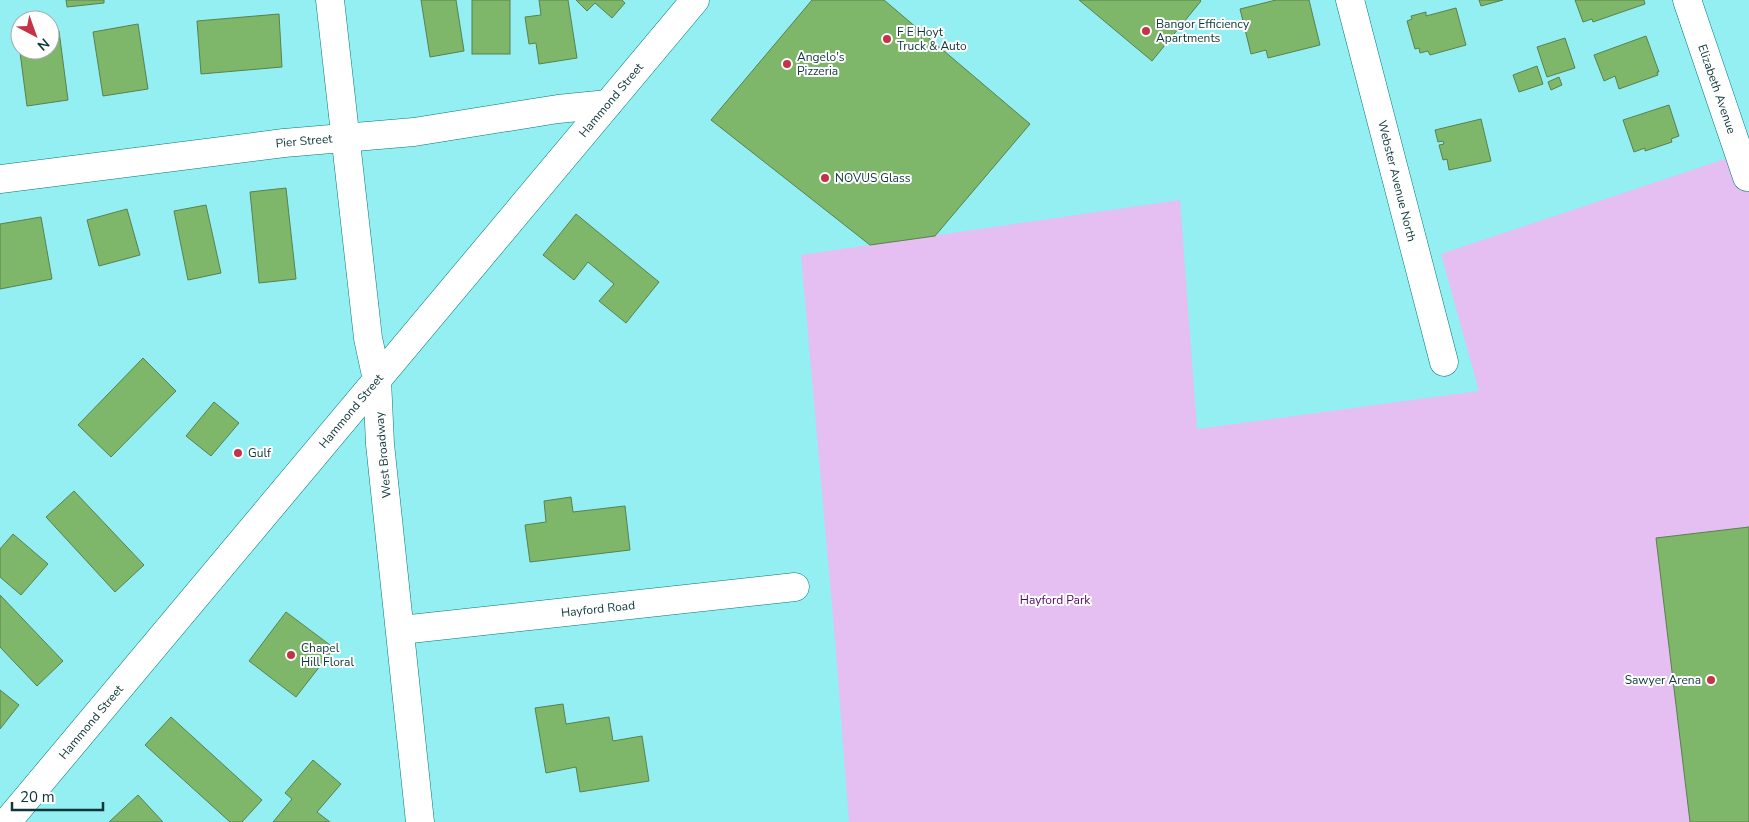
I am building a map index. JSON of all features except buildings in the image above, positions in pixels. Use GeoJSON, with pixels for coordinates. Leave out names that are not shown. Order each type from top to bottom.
{"type":"FeatureCollection","features":[{"type":"Feature","properties":{"kind":"street","name":"West Broadway"},"geometry":{"type":"LineString","coordinates":[[330,0],[368,338],[377,380],[380,444],[420,822]]}},
{"type":"Feature","properties":{"kind":"street","name":"Hammond Street"},"geometry":{"type":"LineString","coordinates":[[7,822],[695,0]]}},
{"type":"Feature","properties":{"kind":"street","name":"Webster Avenue North"},"geometry":{"type":"LineString","coordinates":[[1350,0],[1444,362]]}},
{"type":"Feature","properties":{"kind":"street","name":"Elizabeth Avenue"},"geometry":{"type":"LineString","coordinates":[[1687,0],[1747,177]]}},
{"type":"Feature","properties":{"kind":"street","name":"Pier Street"},"geometry":{"type":"LineString","coordinates":[[0,180],[284,143],[414,132],[558,109],[608,104]]}},
{"type":"Feature","properties":{"kind":"street","name":"Hayford Road"},"geometry":{"type":"LineString","coordinates":[[401,630],[795,587]]}},
{"type":"Feature","properties":{"kind":"green space","name":"Hayford Park"},"geometry":{"type":"Polygon","coordinates":[[[1749,151],[1749,822],[849,822],[801,255],[1180,200],[1197,429],[1479,391],[1441,254],[1749,151]]]}},
{"type":"Feature","properties":{"kind":"place","name":"Bangor Efficiency Apartments"},"geometry":{"type":"Point","coordinates":[1146,31]}},
{"type":"Feature","properties":{"kind":"place","name":"F E Hoyt Truck & Auto"},"geometry":{"type":"Point","coordinates":[887,39]}},
{"type":"Feature","properties":{"kind":"place","name":"Angelo's Pizzeria"},"geometry":{"type":"Point","coordinates":[787,64]}},
{"type":"Feature","properties":{"kind":"place","name":"NOVUS Glass"},"geometry":{"type":"Point","coordinates":[825,178]}},
{"type":"Feature","properties":{"kind":"place","name":"Gulf"},"geometry":{"type":"Point","coordinates":[238,453]}},
{"type":"Feature","properties":{"kind":"place","name":"Chapel Hill Floral"},"geometry":{"type":"Point","coordinates":[291,655]}},
{"type":"Feature","properties":{"kind":"place","name":"Sawyer Arena"},"geometry":{"type":"Point","coordinates":[1711,680]}}]}
